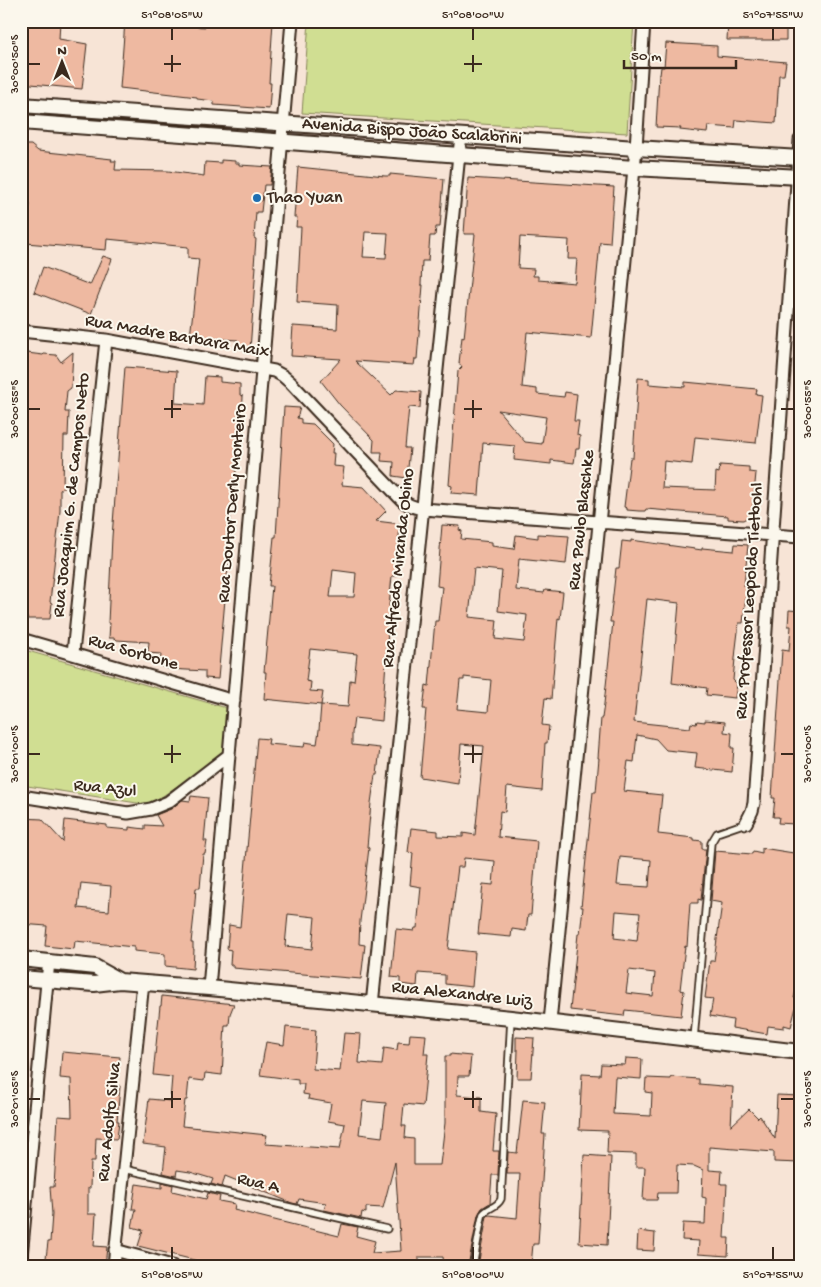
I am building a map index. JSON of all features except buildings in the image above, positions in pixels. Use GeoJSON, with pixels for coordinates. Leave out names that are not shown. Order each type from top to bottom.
{"type":"FeatureCollection","features":[{"type":"Feature","properties":{"kind":"street","name":"Rua Doutor Derly Monteiro"},"geometry":{"type":"LineString","coordinates":[[209,988],[292,21]]}},
{"type":"Feature","properties":{"kind":"street","name":"Rua Paulo Blaschke"},"geometry":{"type":"LineString","coordinates":[[550,1022],[636,148],[644,21]]}},
{"type":"Feature","properties":{"kind":"street","name":"Avenida Bispo João Scalabrini"},"geometry":{"type":"LineString","coordinates":[[21,105],[799,158]]}},
{"type":"Feature","properties":{"kind":"street","name":"Avenida Bispo João Scalabrini"},"geometry":{"type":"LineString","coordinates":[[21,122],[634,168],[798,177]]}},
{"type":"Feature","properties":{"kind":"street","name":"Rua Alfredo Miranda Obino"},"geometry":{"type":"LineString","coordinates":[[372,1005],[461,136]]}},
{"type":"Feature","properties":{"kind":"street","name":"Rua Professor Leopoldo Tietbohl"},"geometry":{"type":"LineString","coordinates":[[746,823],[754,803],[771,535],[800,140]]}},
{"type":"Feature","properties":{"kind":"street","name":"Rua Madre Barbara Maix"},"geometry":{"type":"LineString","coordinates":[[21,331],[106,340],[262,368],[283,376],[404,503],[423,509],[800,538]]}},
{"type":"Feature","properties":{"kind":"street","name":"Rua Joaquim G. de Campos Neto"},"geometry":{"type":"LineString","coordinates":[[73,653],[106,340]]}},
{"type":"Feature","properties":{"kind":"street","name":"Rua Sorbone"},"geometry":{"type":"LineString","coordinates":[[21,639],[234,701]]}},
{"type":"Feature","properties":{"kind":"street","name":"Rua Azul"},"geometry":{"type":"LineString","coordinates":[[21,796],[128,813],[141,812],[168,802],[229,755]]}},
{"type":"Feature","properties":{"kind":"street","name":"Rua Alexandre Luiz"},"geometry":{"type":"LineString","coordinates":[[21,959],[95,966],[120,981]]}},
{"type":"Feature","properties":{"kind":"street"},"geometry":{"type":"LineString","coordinates":[[21,1257],[49,961]]}},
{"type":"Feature","properties":{"kind":"street","name":"Rua Alexandre Luiz"},"geometry":{"type":"LineString","coordinates":[[21,978],[94,984],[120,981],[143,982],[209,988],[550,1022],[800,1052]]}},
{"type":"Feature","properties":{"kind":"street","name":"Rua Adolfo Silva"},"geometry":{"type":"LineString","coordinates":[[114,1266],[143,982]]}},
{"type":"Feature","properties":{"kind":"street"},"geometry":{"type":"LineString","coordinates":[[115,1250],[172,1266]]}},
{"type":"Feature","properties":{"kind":"lane","name":"Rua Professor Leopoldo Tietbohl"},"geometry":{"type":"LineString","coordinates":[[694,1039],[711,843],[716,833],[746,823]]}},
{"type":"Feature","properties":{"kind":"lane"},"geometry":{"type":"LineString","coordinates":[[473,1266],[482,1216],[485,1212],[498,1205],[501,1199],[511,1018]]}},
{"type":"Feature","properties":{"kind":"lane","name":"Rua A"},"geometry":{"type":"LineString","coordinates":[[123,1168],[387,1229]]}},
{"type":"Feature","properties":{"kind":"green space"},"geometry":{"type":"Polygon","coordinates":[[[309,21],[634,21],[627,133],[302,113],[309,21]]]}},
{"type":"Feature","properties":{"kind":"green space"},"geometry":{"type":"Polygon","coordinates":[[[21,649],[230,709],[226,752],[150,805],[21,785],[21,649]]]}},
{"type":"Feature","properties":{"kind":"place","name":"Thao Yuan"},"geometry":{"type":"Point","coordinates":[257,198]}}]}
